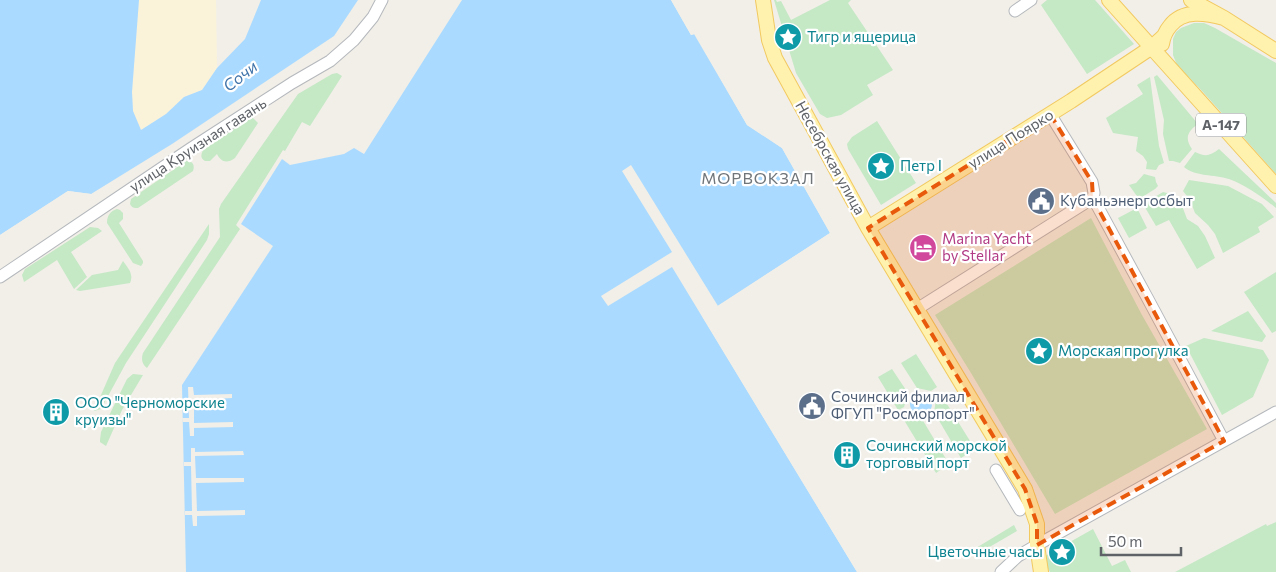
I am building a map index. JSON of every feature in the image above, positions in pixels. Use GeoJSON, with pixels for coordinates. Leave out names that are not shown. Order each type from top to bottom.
{"type":"FeatureCollection","features":[{"type":"Feature","properties":{"kind":"main road","name":"А-147"},"geometry":{"type":"LineString","coordinates":[[1109,0],[1276,186]]}},
{"type":"Feature","properties":{"kind":"main road"},"geometry":{"type":"LineString","coordinates":[[1191,0],[1224,18],[1276,51]]}},
{"type":"Feature","properties":{"kind":"main road","name":"Несебрская улица"},"geometry":{"type":"LineString","coordinates":[[764,1],[769,40],[775,58],[868,228],[1025,489],[1037,524],[1036,545],[1041,572]]}},
{"type":"Feature","properties":{"kind":"main road","name":"улица Поярко"},"geometry":{"type":"LineString","coordinates":[[868,228],[1152,48],[1178,18],[1203,13],[1224,18]]}},
{"type":"Feature","properties":{"kind":"main road"},"geometry":{"type":"LineString","coordinates":[[1162,37],[1162,47],[1167,65]]}},
{"type":"Feature","properties":{"kind":"street","name":"улица Круизная гавань"},"geometry":{"type":"LineString","coordinates":[[0,276],[190,149],[292,83],[330,61],[354,40],[372,17],[382,0]]}},
{"type":"Feature","properties":{"kind":"street"},"geometry":{"type":"LineString","coordinates":[[1015,11],[1031,0]]}},
{"type":"Feature","properties":{"kind":"street"},"geometry":{"type":"LineString","coordinates":[[1050,114],[1092,182],[1093,198],[1224,441]]}},
{"type":"Feature","properties":{"kind":"street"},"geometry":{"type":"LineString","coordinates":[[917,309],[1093,198]]}},
{"type":"Feature","properties":{"kind":"street"},"geometry":{"type":"LineString","coordinates":[[1000,572],[1018,556],[1036,545],[1276,412]]}},
{"type":"Feature","properties":{"kind":"street"},"geometry":{"type":"LineString","coordinates":[[996,470],[1020,510]]}},
{"type":"Feature","properties":{"kind":"highlighted area"},"geometry":{"type":"Polygon","coordinates":[[[1050,114],[1092,182],[1093,199],[1224,441],[1037,545],[1037,524],[1025,489],[868,228],[1050,114]]]}},
{"type":"Feature","properties":{"kind":"green space"},"geometry":{"type":"Polygon","coordinates":[[[774,0],[777,2],[781,1],[791,20],[830,0],[851,0],[848,3],[893,70],[867,85],[873,95],[841,115],[827,118],[820,114],[796,73],[774,0]]]}},
{"type":"Feature","properties":{"kind":"green space"},"geometry":{"type":"Polygon","coordinates":[[[1047,0],[1095,0],[1134,44],[1087,74],[1041,5],[1047,0]]]}},
{"type":"Feature","properties":{"kind":"green space"},"geometry":{"type":"Polygon","coordinates":[[[1194,23],[1204,23],[1215,28],[1276,63],[1276,174],[1177,65],[1173,55],[1173,39],[1176,32],[1181,28],[1194,23]]]}},
{"type":"Feature","properties":{"kind":"green space"},"geometry":{"type":"Polygon","coordinates":[[[337,73],[342,76],[310,126],[302,122],[285,151],[283,150],[236,225],[240,229],[147,368],[142,361],[143,353],[220,237],[219,209],[221,204],[298,94],[337,73]]]}},
{"type":"Feature","properties":{"kind":"green space"},"geometry":{"type":"Polygon","coordinates":[[[1157,75],[1198,124],[1188,135],[1188,141],[1192,149],[1180,163],[1169,161],[1163,134],[1164,120],[1154,77],[1157,75]]]}},
{"type":"Feature","properties":{"kind":"green space"},"geometry":{"type":"Polygon","coordinates":[[[1150,77],[1159,146],[1164,163],[1159,165],[1156,170],[1146,169],[1147,162],[1136,151],[1138,137],[1113,133],[1106,118],[1143,94],[1137,85],[1150,77]]]}},
{"type":"Feature","properties":{"kind":"green space"},"geometry":{"type":"Polygon","coordinates":[[[252,117],[258,123],[235,158],[224,161],[217,154],[210,161],[202,159],[203,150],[252,117]]]}},
{"type":"Feature","properties":{"kind":"green space"},"geometry":{"type":"Polygon","coordinates":[[[877,121],[916,183],[881,205],[848,149],[847,144],[852,137],[877,121]]]}},
{"type":"Feature","properties":{"kind":"green space"},"geometry":{"type":"Polygon","coordinates":[[[1219,149],[1276,203],[1276,208],[1242,185],[1223,177],[1200,174],[1184,167],[1195,152],[1207,155],[1219,149]]]}},
{"type":"Feature","properties":{"kind":"green space"},"geometry":{"type":"Polygon","coordinates":[[[186,161],[193,164],[193,171],[138,208],[134,208],[130,204],[131,199],[186,161]]]}},
{"type":"Feature","properties":{"kind":"green space"},"geometry":{"type":"Polygon","coordinates":[[[1144,174],[1155,177],[1158,186],[1139,199],[1129,185],[1136,183],[1144,174]]]}},
{"type":"Feature","properties":{"kind":"green space"},"geometry":{"type":"Polygon","coordinates":[[[1189,180],[1228,186],[1262,204],[1274,217],[1258,227],[1260,232],[1223,253],[1215,234],[1195,213],[1190,200],[1183,191],[1189,180]]]}},
{"type":"Feature","properties":{"kind":"green space"},"geometry":{"type":"Polygon","coordinates":[[[1163,192],[1171,194],[1181,203],[1187,219],[1198,226],[1215,258],[1197,269],[1169,220],[1156,226],[1143,204],[1163,192]]]}},
{"type":"Feature","properties":{"kind":"green space"},"geometry":{"type":"Polygon","coordinates":[[[1137,208],[1147,228],[1129,238],[1118,218],[1137,208]]]}},
{"type":"Feature","properties":{"kind":"green space"},"geometry":{"type":"Polygon","coordinates":[[[117,209],[123,213],[123,219],[119,223],[143,261],[141,266],[133,263],[107,223],[109,214],[117,209]]]}},
{"type":"Feature","properties":{"kind":"green space"},"geometry":{"type":"Polygon","coordinates":[[[1091,218],[1142,315],[1207,429],[1055,514],[935,315],[1091,218]]]}},
{"type":"Feature","properties":{"kind":"green space"},"geometry":{"type":"Polygon","coordinates":[[[209,224],[207,240],[126,363],[101,409],[94,411],[115,363],[209,224]]]}},
{"type":"Feature","properties":{"kind":"green space"},"geometry":{"type":"Polygon","coordinates":[[[90,227],[98,228],[102,231],[71,252],[87,277],[74,289],[57,260],[24,282],[22,275],[25,269],[90,227]]]}},
{"type":"Feature","properties":{"kind":"green space"},"geometry":{"type":"Polygon","coordinates":[[[123,261],[131,274],[130,283],[80,291],[76,290],[92,275],[118,270],[123,261]]]}},
{"type":"Feature","properties":{"kind":"green space"},"geometry":{"type":"Polygon","coordinates":[[[1276,272],[1276,331],[1272,333],[1244,292],[1276,272]]]}},
{"type":"Feature","properties":{"kind":"green space"},"geometry":{"type":"Polygon","coordinates":[[[1248,311],[1266,336],[1262,342],[1211,331],[1248,311]]]}},
{"type":"Feature","properties":{"kind":"green space"},"geometry":{"type":"Polygon","coordinates":[[[1204,338],[1263,350],[1269,360],[1253,397],[1222,415],[1186,346],[1204,338]]]}},
{"type":"Feature","properties":{"kind":"green space"},"geometry":{"type":"Polygon","coordinates":[[[916,354],[937,387],[931,391],[917,388],[901,363],[916,354]]]}},
{"type":"Feature","properties":{"kind":"green space"},"geometry":{"type":"Polygon","coordinates":[[[892,369],[908,393],[904,407],[898,410],[878,377],[892,369]]]}},
{"type":"Feature","properties":{"kind":"green space"},"geometry":{"type":"Polygon","coordinates":[[[133,374],[143,375],[122,410],[106,446],[100,442],[101,432],[127,379],[133,374]]]}},
{"type":"Feature","properties":{"kind":"green space"},"geometry":{"type":"Polygon","coordinates":[[[942,396],[975,449],[961,458],[934,412],[936,400],[942,396]]]}},
{"type":"Feature","properties":{"kind":"green space"},"geometry":{"type":"Polygon","coordinates":[[[909,417],[922,419],[949,464],[936,473],[904,420],[909,417]]]}},
{"type":"Feature","properties":{"kind":"green space"},"geometry":{"type":"Polygon","coordinates":[[[1276,522],[1276,572],[1175,572],[1266,524],[1267,526],[1276,522]]]}},
{"type":"Feature","properties":{"kind":"green space"},"geometry":{"type":"Polygon","coordinates":[[[1014,525],[1017,531],[974,556],[971,551],[1014,525]]]}},
{"type":"Feature","properties":{"kind":"green space"},"geometry":{"type":"Polygon","coordinates":[[[1093,529],[1112,566],[1125,560],[1131,572],[1050,572],[1045,556],[1093,529]]]}},
{"type":"Feature","properties":{"kind":"sand"},"geometry":{"type":"Polygon","coordinates":[[[139,0],[216,0],[217,68],[202,90],[184,97],[166,114],[141,130],[133,111],[132,92],[139,0]]]}},
{"type":"Feature","properties":{"kind":"water","name":"Сочи"},"geometry":{"type":"Polygon","coordinates":[[[0,0],[139,0],[132,92],[133,111],[141,130],[166,114],[184,97],[202,90],[217,68],[245,39],[261,0],[358,0],[334,36],[172,144],[91,194],[68,191],[0,235],[0,0]]]}},
{"type":"Feature","properties":{"kind":"water"},"geometry":{"type":"Polygon","coordinates":[[[462,0],[671,0],[691,35],[694,34],[747,125],[782,148],[830,233],[702,316],[857,572],[186,572],[182,385],[273,246],[241,224],[282,159],[290,165],[344,154],[354,148],[364,154],[462,0]]]}},
{"type":"Feature","properties":{"kind":"water"},"geometry":{"type":"Polygon","coordinates":[[[921,393],[929,396],[932,404],[929,412],[921,415],[913,412],[910,404],[913,396],[921,393]]]}},
{"type":"Feature","properties":{"kind":"pier"},"geometry":{"type":"Polygon","coordinates":[[[671,0],[674,0],[692,32],[697,32],[749,123],[784,146],[833,233],[705,317],[860,572],[857,572],[672,267],[608,306],[601,296],[672,252],[622,171],[631,165],[718,306],[830,233],[782,148],[747,125],[695,34],[691,35],[671,0]]]}},
{"type":"Feature","properties":{"kind":"pier"},"geometry":{"type":"Polygon","coordinates":[[[68,191],[91,194],[88,196],[69,193],[0,238],[0,235],[68,191]]]}},
{"type":"Feature","properties":{"kind":"pier"},"geometry":{"type":"Polygon","coordinates":[[[188,387],[193,387],[194,395],[232,394],[232,398],[194,400],[194,423],[233,422],[233,427],[194,428],[194,436],[190,436],[189,422],[183,422],[182,418],[189,418],[188,387]]]}},
{"type":"Feature","properties":{"kind":"pier"},"geometry":{"type":"Polygon","coordinates":[[[191,448],[195,448],[195,452],[243,451],[244,455],[195,456],[196,478],[244,478],[244,482],[196,483],[197,511],[245,510],[245,515],[197,516],[197,526],[193,526],[192,515],[185,515],[185,511],[192,511],[191,466],[184,466],[184,462],[191,462],[191,448]]]}},
{"type":"Feature","properties":{"kind":"place","name":"Тигр и ящерица"},"geometry":{"type":"Point","coordinates":[788,37]}},
{"type":"Feature","properties":{"kind":"place","name":"Петр I"},"geometry":{"type":"Point","coordinates":[881,166]}},
{"type":"Feature","properties":{"kind":"place","name":"Кубаньэнергосбыт"},"geometry":{"type":"Point","coordinates":[1041,201]}},
{"type":"Feature","properties":{"kind":"place","name":"Marina Yacht by Stellar"},"geometry":{"type":"Point","coordinates":[923,248]}},
{"type":"Feature","properties":{"kind":"place","name":"Морская прогулка"},"geometry":{"type":"Point","coordinates":[1039,351]}},
{"type":"Feature","properties":{"kind":"place","name":"Сочинский филиал ФГУП \"Росморпорт\""},"geometry":{"type":"Point","coordinates":[812,406]}},
{"type":"Feature","properties":{"kind":"place","name":"ООО \"Черноморские круизы\""},"geometry":{"type":"Point","coordinates":[56,412]}},
{"type":"Feature","properties":{"kind":"place","name":"Сочинский морской торговый порт"},"geometry":{"type":"Point","coordinates":[847,455]}},
{"type":"Feature","properties":{"kind":"place","name":"Цветочные часы"},"geometry":{"type":"Point","coordinates":[1062,552]}},
{"type":"Feature","properties":{"kind":"district","name":"МОРВОКЗАЛ"},"geometry":{"type":"Point","coordinates":[758,178]}}]}
